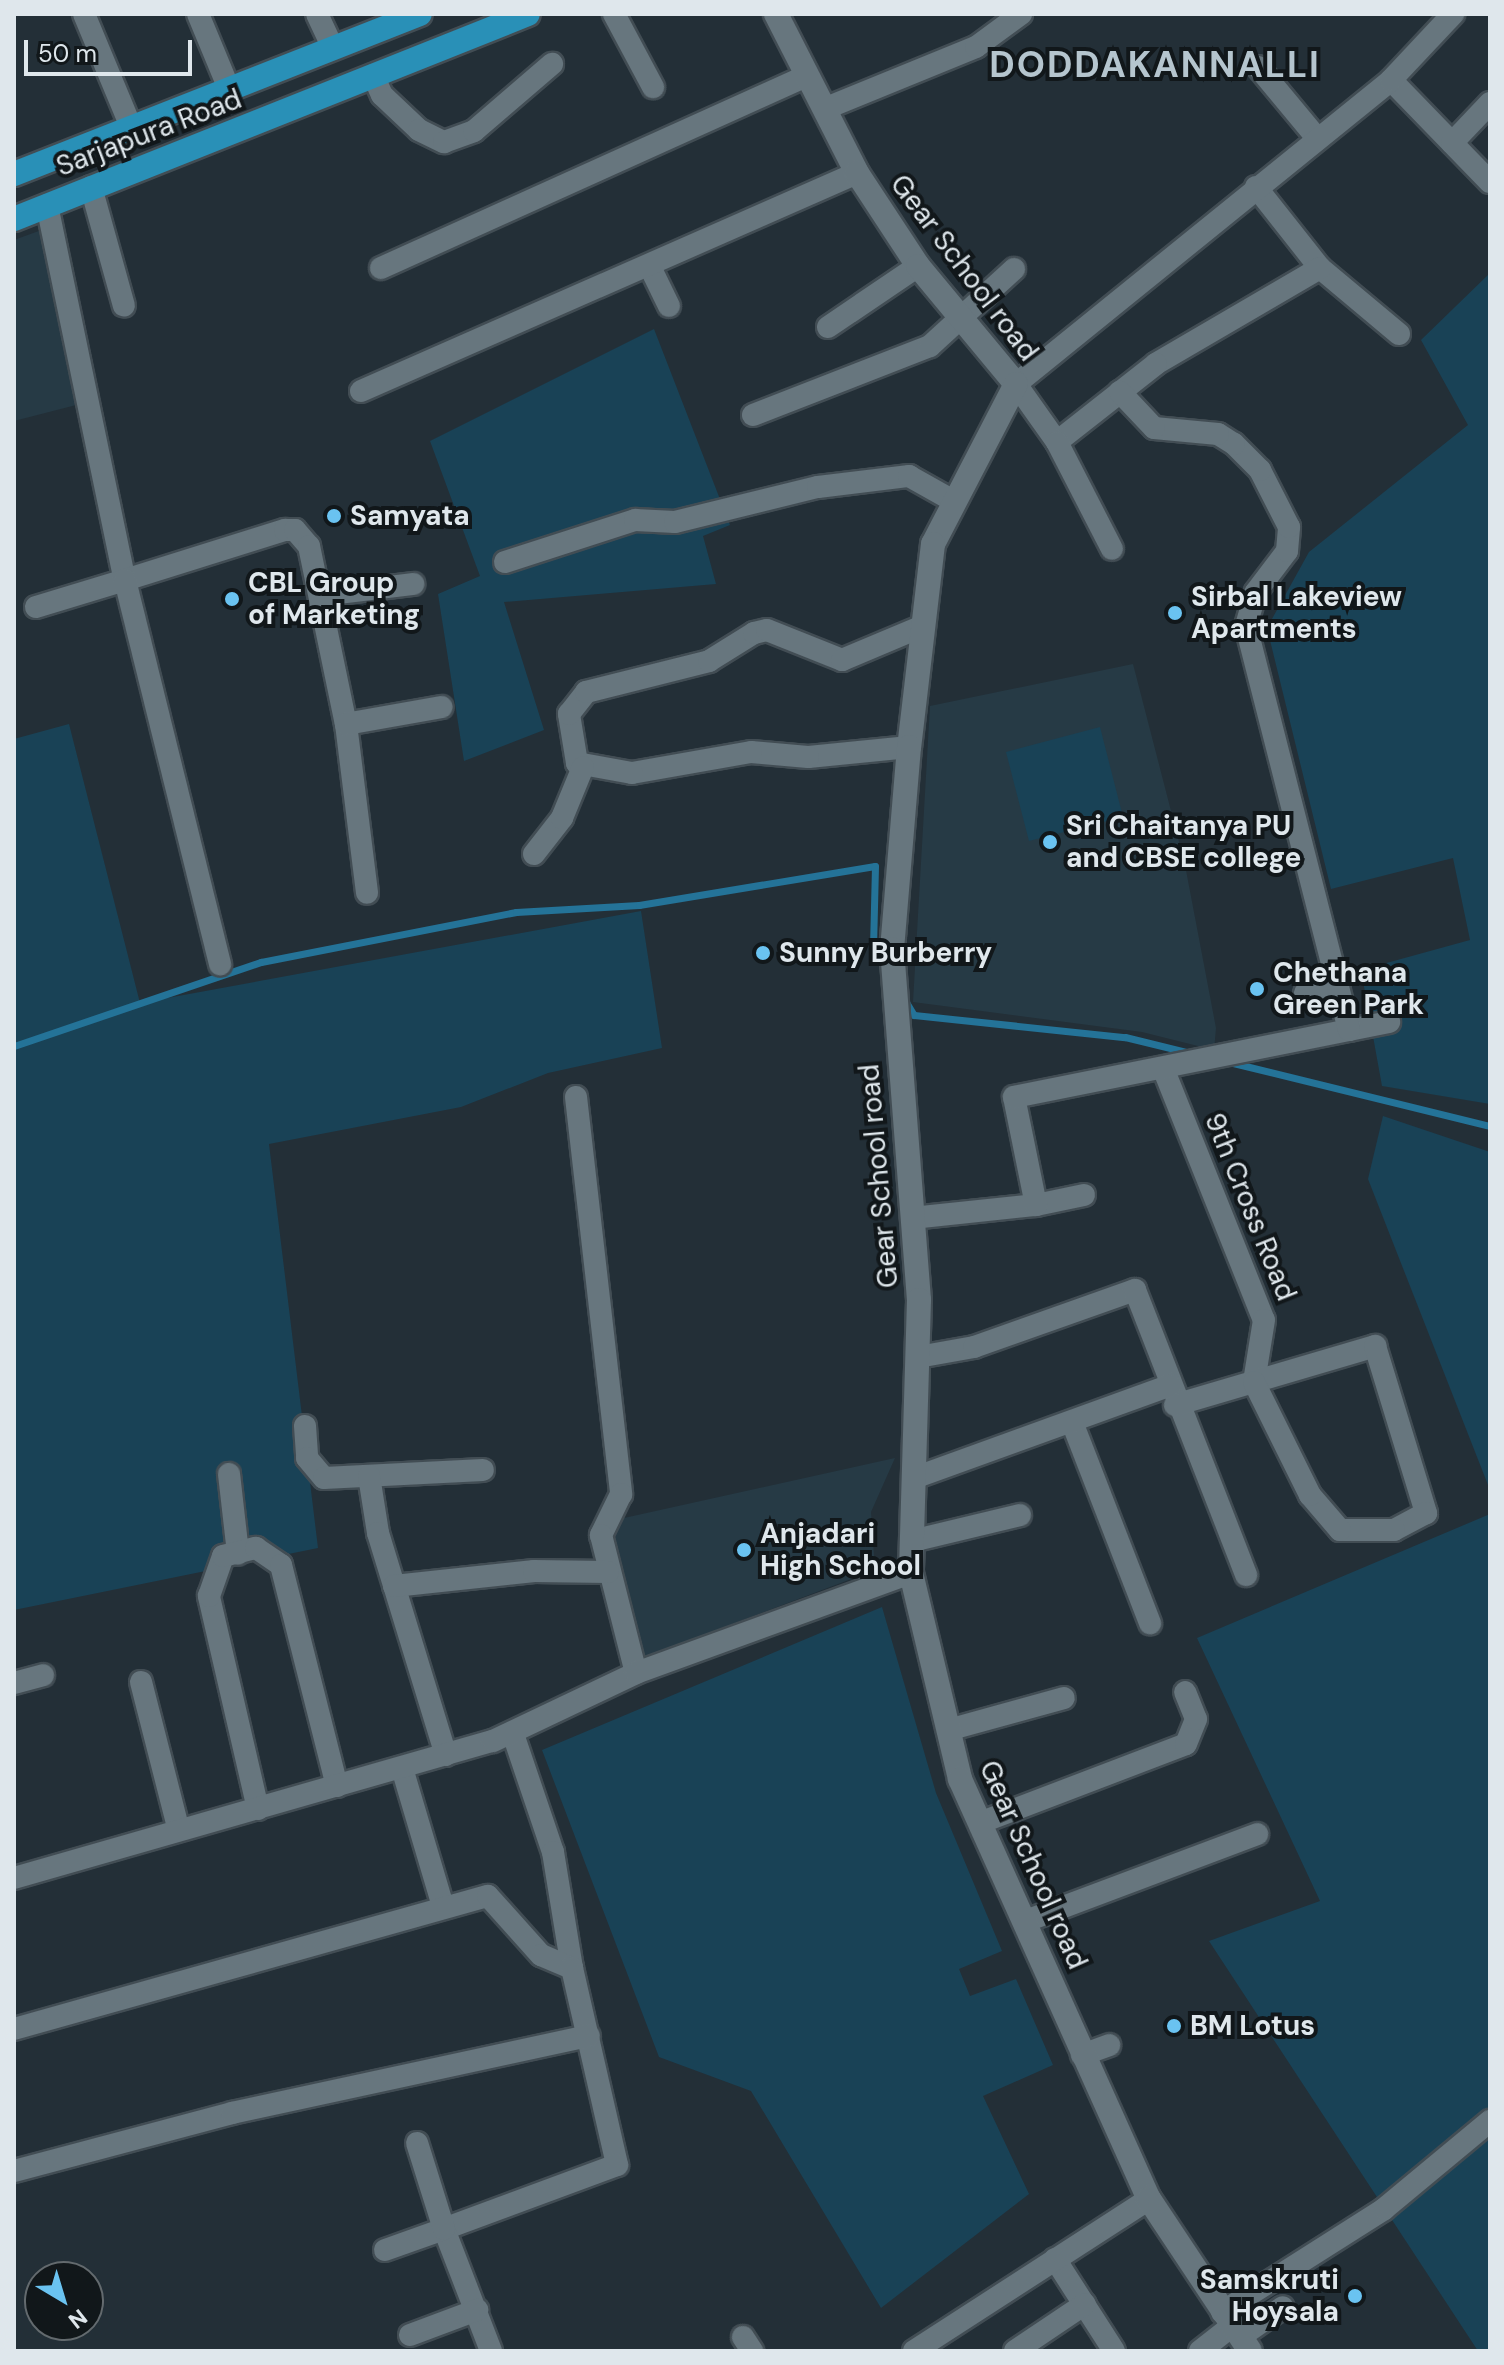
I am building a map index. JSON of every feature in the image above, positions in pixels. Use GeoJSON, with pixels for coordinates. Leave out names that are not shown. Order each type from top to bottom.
{"type":"FeatureCollection","features":[{"type":"Feature","properties":{"kind":"main road","name":"Sarjapura Road"},"geometry":{"type":"LineString","coordinates":[[14,174],[420,14]]}},
{"type":"Feature","properties":{"kind":"main road","name":"Sarjapura Road"},"geometry":{"type":"LineString","coordinates":[[14,219],[528,14]]}},
{"type":"Feature","properties":{"kind":"main road","name":"Gear School road"},"geometry":{"type":"LineString","coordinates":[[776,14],[857,173],[918,266],[1016,384],[950,499],[933,544],[909,747],[893,968],[912,1218],[918,1357],[911,1573],[960,1779],[982,1822],[1082,2055],[1149,2199],[1236,2332]]}},
{"type":"Feature","properties":{"kind":"street"},"geometry":{"type":"LineString","coordinates":[[84,14],[131,127]]}},
{"type":"Feature","properties":{"kind":"street"},"geometry":{"type":"LineString","coordinates":[[198,14],[229,89]]}},
{"type":"Feature","properties":{"kind":"street"},"geometry":{"type":"LineString","coordinates":[[317,14],[333,48]]}},
{"type":"Feature","properties":{"kind":"street"},"geometry":{"type":"LineString","coordinates":[[614,14],[653,87]]}},
{"type":"Feature","properties":{"kind":"street"},"geometry":{"type":"LineString","coordinates":[[824,109],[976,47],[1021,14]]}},
{"type":"Feature","properties":{"kind":"street"},"geometry":{"type":"LineString","coordinates":[[1112,549],[1057,442],[1016,384],[1391,80],[1453,14]]}},
{"type":"Feature","properties":{"kind":"street"},"geometry":{"type":"LineString","coordinates":[[373,75],[382,95],[410,121],[444,142],[474,131],[552,64]]}},
{"type":"Feature","properties":{"kind":"street"},"geometry":{"type":"LineString","coordinates":[[1258,67],[1317,138]]}},
{"type":"Feature","properties":{"kind":"street"},"geometry":{"type":"LineString","coordinates":[[381,268],[806,76]]}},
{"type":"Feature","properties":{"kind":"street"},"geometry":{"type":"LineString","coordinates":[[1391,80],[1490,182]]}},
{"type":"Feature","properties":{"kind":"street"},"geometry":{"type":"LineString","coordinates":[[1452,143],[1490,103]]}},
{"type":"Feature","properties":{"kind":"street"},"geometry":{"type":"LineString","coordinates":[[361,391],[651,269],[857,173]]}},
{"type":"Feature","properties":{"kind":"street"},"geometry":{"type":"LineString","coordinates":[[91,187],[124,306]]}},
{"type":"Feature","properties":{"kind":"street"},"geometry":{"type":"LineString","coordinates":[[1256,187],[1320,268],[1399,334]]}},
{"type":"Feature","properties":{"kind":"street"},"geometry":{"type":"LineString","coordinates":[[47,205],[125,580],[220,964]]}},
{"type":"Feature","properties":{"kind":"street"},"geometry":{"type":"LineString","coordinates":[[828,327],[918,266]]}},
{"type":"Feature","properties":{"kind":"street"},"geometry":{"type":"LineString","coordinates":[[1057,442],[1120,392],[1320,268]]}},
{"type":"Feature","properties":{"kind":"street"},"geometry":{"type":"LineString","coordinates":[[651,269],[669,306]]}},
{"type":"Feature","properties":{"kind":"street"},"geometry":{"type":"LineString","coordinates":[[753,415],[891,364],[930,346],[1014,269]]}},
{"type":"Feature","properties":{"kind":"street"},"geometry":{"type":"LineString","coordinates":[[1120,392],[1154,428],[1218,434],[1234,444],[1260,470],[1289,527],[1287,551],[1256,592],[1246,626],[1349,1030]]}},
{"type":"Feature","properties":{"kind":"street"},"geometry":{"type":"LineString","coordinates":[[505,562],[635,520],[675,522],[897,476],[950,499]]}},
{"type":"Feature","properties":{"kind":"street"},"geometry":{"type":"LineString","coordinates":[[36,607],[295,530],[309,546],[322,595],[346,724],[367,893]]}},
{"type":"Feature","properties":{"kind":"street"},"geometry":{"type":"LineString","coordinates":[[322,595],[413,584]]}},
{"type":"Feature","properties":{"kind":"street"},"geometry":{"type":"LineString","coordinates":[[909,747],[808,757],[751,752],[671,771],[583,767],[573,758],[569,714],[586,692],[709,661],[754,633],[767,630],[842,660],[923,626]]}},
{"type":"Feature","properties":{"kind":"street"},"geometry":{"type":"LineString","coordinates":[[346,724],[441,707]]}},
{"type":"Feature","properties":{"kind":"street"},"geometry":{"type":"LineString","coordinates":[[534,854],[562,818],[583,767]]}},
{"type":"Feature","properties":{"kind":"street"},"geometry":{"type":"LineString","coordinates":[[1305,993],[1339,983]]}},
{"type":"Feature","properties":{"kind":"street"},"geometry":{"type":"LineString","coordinates":[[1036,1205],[1014,1097],[1389,1022]]}},
{"type":"Feature","properties":{"kind":"street","name":"9th Cross Road"},"geometry":{"type":"LineString","coordinates":[[1163,1068],[1264,1320],[1254,1382]]}},
{"type":"Feature","properties":{"kind":"street"},"geometry":{"type":"LineString","coordinates":[[576,1097],[621,1494],[601,1535],[636,1673]]}},
{"type":"Feature","properties":{"kind":"street"},"geometry":{"type":"LineString","coordinates":[[912,1218],[1036,1205],[1084,1195]]}},
{"type":"Feature","properties":{"kind":"street"},"geometry":{"type":"LineString","coordinates":[[918,1357],[974,1347],[1135,1290],[1173,1395],[1246,1575]]}},
{"type":"Feature","properties":{"kind":"street"},"geometry":{"type":"LineString","coordinates":[[914,1478],[1072,1422],[1173,1395],[1254,1382],[1375,1346],[1426,1513],[1394,1530],[1340,1530],[1310,1495],[1254,1382]]}},
{"type":"Feature","properties":{"kind":"street"},"geometry":{"type":"LineString","coordinates":[[1072,1422],[1150,1623]]}},
{"type":"Feature","properties":{"kind":"street"},"geometry":{"type":"LineString","coordinates":[[305,1426],[307,1458],[318,1475],[369,1476],[483,1470]]}},
{"type":"Feature","properties":{"kind":"street"},"geometry":{"type":"LineString","coordinates":[[229,1474],[238,1553]]}},
{"type":"Feature","properties":{"kind":"street"},"geometry":{"type":"LineString","coordinates":[[369,1476],[394,1586],[446,1755]]}},
{"type":"Feature","properties":{"kind":"street"},"geometry":{"type":"LineString","coordinates":[[912,1541],[1020,1515]]}},
{"type":"Feature","properties":{"kind":"street"},"geometry":{"type":"LineString","coordinates":[[258,1809],[209,1596],[223,1556],[268,1551],[286,1576],[337,1786]]}},
{"type":"Feature","properties":{"kind":"street"},"geometry":{"type":"LineString","coordinates":[[394,1586],[534,1571],[608,1572]]}},
{"type":"Feature","properties":{"kind":"street"},"geometry":{"type":"LineString","coordinates":[[14,1878],[178,1827],[258,1809],[513,1734],[636,1673],[911,1573]]}},
{"type":"Feature","properties":{"kind":"street"},"geometry":{"type":"LineString","coordinates":[[14,1683],[43,1675]]}},
{"type":"Feature","properties":{"kind":"street"},"geometry":{"type":"LineString","coordinates":[[141,1682],[178,1827]]}},
{"type":"Feature","properties":{"kind":"street"},"geometry":{"type":"LineString","coordinates":[[982,1822],[1186,1744],[1196,1719],[1185,1692]]}},
{"type":"Feature","properties":{"kind":"street"},"geometry":{"type":"LineString","coordinates":[[948,1730],[1064,1698]]}},
{"type":"Feature","properties":{"kind":"street"},"geometry":{"type":"LineString","coordinates":[[385,2250],[617,2165],[572,1968],[553,1852],[513,1734]]}},
{"type":"Feature","properties":{"kind":"street"},"geometry":{"type":"LineString","coordinates":[[402,1768],[442,1903]]}},
{"type":"Feature","properties":{"kind":"street"},"geometry":{"type":"LineString","coordinates":[[1026,1921],[1257,1834]]}},
{"type":"Feature","properties":{"kind":"street"},"geometry":{"type":"LineString","coordinates":[[14,2029],[442,1903],[488,1896],[541,1955],[572,1968]]}},
{"type":"Feature","properties":{"kind":"street"},"geometry":{"type":"LineString","coordinates":[[14,2171],[232,2113],[589,2036]]}},
{"type":"Feature","properties":{"kind":"street"},"geometry":{"type":"LineString","coordinates":[[1082,2055],[1109,2045]]}},
{"type":"Feature","properties":{"kind":"street"},"geometry":{"type":"LineString","coordinates":[[1236,2332],[1490,2121]]}},
{"type":"Feature","properties":{"kind":"street"},"geometry":{"type":"LineString","coordinates":[[417,2143],[444,2229],[491,2351]]}},
{"type":"Feature","properties":{"kind":"street"},"geometry":{"type":"LineString","coordinates":[[914,2351],[1149,2199]]}},
{"type":"Feature","properties":{"kind":"street"},"geometry":{"type":"LineString","coordinates":[[1055,2259],[1114,2351]]}},
{"type":"Feature","properties":{"kind":"street"},"geometry":{"type":"LineString","coordinates":[[1015,2351],[1085,2304]]}},
{"type":"Feature","properties":{"kind":"street"},"geometry":{"type":"LineString","coordinates":[[1200,2351],[1283,2307]]}},
{"type":"Feature","properties":{"kind":"street"},"geometry":{"type":"LineString","coordinates":[[410,2335],[477,2310]]}},
{"type":"Feature","properties":{"kind":"shaded area"},"geometry":{"type":"Polygon","coordinates":[[[47,228],[84,403],[14,421],[14,240],[47,228]]]}},
{"type":"Feature","properties":{"kind":"shaded area"},"geometry":{"type":"Polygon","coordinates":[[[1490,273],[1490,1104],[1382,1086],[1361,970],[1470,940],[1453,858],[1331,889],[1267,628],[1309,552],[1468,425],[1421,340],[1490,273]]]}},
{"type":"Feature","properties":{"kind":"shaded area"},"geometry":{"type":"Polygon","coordinates":[[[654,329],[730,525],[703,536],[716,584],[504,602],[544,730],[464,761],[438,594],[480,576],[430,441],[654,329]]]}},
{"type":"Feature","properties":{"kind":"shaded area","name":"Sri Chaitanya PU and CBSE college"},"geometry":{"type":"Polygon","coordinates":[[[1133,664],[1185,865],[1216,1028],[1214,1050],[1142,1032],[913,1002],[930,706],[1133,664]]]}},
{"type":"Feature","properties":{"kind":"shaded area"},"geometry":{"type":"Polygon","coordinates":[[[69,724],[140,1003],[641,911],[662,1048],[548,1073],[461,1107],[269,1144],[318,1548],[14,1610],[14,739],[69,724]]]}},
{"type":"Feature","properties":{"kind":"shaded area"},"geometry":{"type":"Polygon","coordinates":[[[1100,727],[1123,817],[1029,841],[1006,752],[1100,727]]]}},
{"type":"Feature","properties":{"kind":"shaded area"},"geometry":{"type":"Polygon","coordinates":[[[1383,1116],[1490,1152],[1490,1490],[1368,1179],[1383,1116]]]}},
{"type":"Feature","properties":{"kind":"shaded area","name":"Anjadari High School"},"geometry":{"type":"Polygon","coordinates":[[[895,1458],[871,1512],[875,1570],[645,1657],[608,1530],[615,1520],[895,1458]]]}},
{"type":"Feature","properties":{"kind":"shaded area"},"geometry":{"type":"Polygon","coordinates":[[[1490,1514],[1490,2351],[1478,2351],[1209,1941],[1320,1901],[1197,1638],[1490,1514]]]}},
{"type":"Feature","properties":{"kind":"shaded area"},"geometry":{"type":"Polygon","coordinates":[[[882,1607],[936,1793],[1002,1951],[959,1969],[970,1996],[1016,1979],[1053,2065],[983,2096],[1029,2194],[881,2308],[751,2091],[659,2057],[542,1750],[882,1607]]]}},
{"type":"Feature","properties":{"kind":"waterway"},"geometry":{"type":"LineString","coordinates":[[14,1046],[261,962],[516,912],[639,905],[875,866],[873,946],[885,966]]}},
{"type":"Feature","properties":{"kind":"waterway"},"geometry":{"type":"LineString","coordinates":[[903,997],[914,1015],[1125,1037],[1194,1054]]}},
{"type":"Feature","properties":{"kind":"waterway"},"geometry":{"type":"LineString","coordinates":[[1229,1062],[1490,1126]]}},
{"type":"Feature","properties":{"kind":"place","name":"Samyata"},"geometry":{"type":"Point","coordinates":[334,516]}},
{"type":"Feature","properties":{"kind":"place","name":"CBL Group of Marketing"},"geometry":{"type":"Point","coordinates":[232,599]}},
{"type":"Feature","properties":{"kind":"place","name":"Sirbal Lakeview Apartments"},"geometry":{"type":"Point","coordinates":[1175,613]}},
{"type":"Feature","properties":{"kind":"place","name":"Sri Chaitanya PU and CBSE college"},"geometry":{"type":"Point","coordinates":[1050,842]}},
{"type":"Feature","properties":{"kind":"place","name":"Sunny Burberry"},"geometry":{"type":"Point","coordinates":[763,953]}},
{"type":"Feature","properties":{"kind":"place","name":"Chethana Green Park"},"geometry":{"type":"Point","coordinates":[1257,989]}},
{"type":"Feature","properties":{"kind":"place","name":"Anjadari High School"},"geometry":{"type":"Point","coordinates":[744,1550]}},
{"type":"Feature","properties":{"kind":"place","name":"BM Lotus"},"geometry":{"type":"Point","coordinates":[1174,2026]}},
{"type":"Feature","properties":{"kind":"place","name":"Samskruti Hoysala"},"geometry":{"type":"Point","coordinates":[1355,2296]}},
{"type":"Feature","properties":{"kind":"district","name":"DODDAKANNALLI"},"geometry":{"type":"Point","coordinates":[1155,65]}}]}
